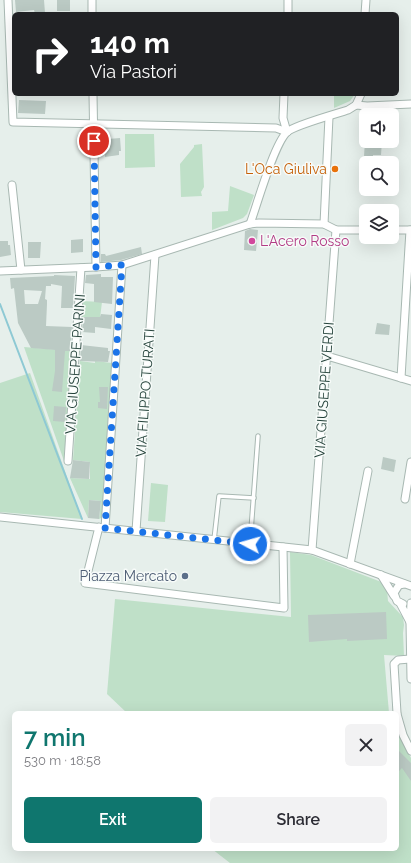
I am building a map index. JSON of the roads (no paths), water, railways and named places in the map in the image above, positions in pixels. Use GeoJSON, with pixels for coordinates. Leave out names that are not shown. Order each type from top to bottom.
{"type":"FeatureCollection","features":[{"type":"Feature","properties":{"kind":"street"},"geometry":{"type":"LineString","coordinates":[[8,0],[12,122],[276,128],[287,132]]}},
{"type":"Feature","properties":{"kind":"street"},"geometry":{"type":"LineString","coordinates":[[92,0],[92,12]]}},
{"type":"Feature","properties":{"kind":"street"},"geometry":{"type":"LineString","coordinates":[[288,0],[288,12]]}},
{"type":"Feature","properties":{"kind":"street"},"geometry":{"type":"LineString","coordinates":[[365,12],[366,0]]}},
{"type":"Feature","properties":{"kind":"street"},"geometry":{"type":"LineString","coordinates":[[93,96],[96,267]]}},
{"type":"Feature","properties":{"kind":"street"},"geometry":{"type":"LineString","coordinates":[[284,96],[283,118],[287,132]]}},
{"type":"Feature","properties":{"kind":"street"},"geometry":{"type":"LineString","coordinates":[[250,224],[278,146],[287,132],[348,110],[356,105],[360,96]]}},
{"type":"Feature","properties":{"kind":"street"},"geometry":{"type":"LineString","coordinates":[[356,105],[411,104]]}},
{"type":"Feature","properties":{"kind":"street"},"geometry":{"type":"LineString","coordinates":[[324,224],[329,117]]}},
{"type":"Feature","properties":{"kind":"street"},"geometry":{"type":"LineString","coordinates":[[12,184],[21,270]]}},
{"type":"Feature","properties":{"kind":"street"},"geometry":{"type":"LineString","coordinates":[[0,271],[122,265],[250,224],[324,224],[336,230],[359,230]]}},
{"type":"Feature","properties":{"kind":"street","name":"VIA GIUSEPPE VERDI"},"geometry":{"type":"LineString","coordinates":[[312,550],[336,230]]}},
{"type":"Feature","properties":{"kind":"street"},"geometry":{"type":"LineString","coordinates":[[399,230],[411,230],[401,378]]}},
{"type":"Feature","properties":{"kind":"street","name":"VIA FILIPPO TURATI"},"geometry":{"type":"LineString","coordinates":[[136,531],[155,255]]}},
{"type":"Feature","properties":{"kind":"street"},"geometry":{"type":"LineString","coordinates":[[122,265],[102,528],[85,583],[284,608],[283,547]]}},
{"type":"Feature","properties":{"kind":"street","name":"VIA GIUSEPPE PARINI"},"geometry":{"type":"LineString","coordinates":[[68,461],[81,268]]}},
{"type":"Feature","properties":{"kind":"street"},"geometry":{"type":"LineString","coordinates":[[327,356],[411,381]]}},
{"type":"Feature","properties":{"kind":"street"},"geometry":{"type":"LineString","coordinates":[[405,499],[411,462]]}},
{"type":"Feature","properties":{"kind":"street"},"geometry":{"type":"LineString","coordinates":[[350,564],[368,471]]}},
{"type":"Feature","properties":{"kind":"street"},"geometry":{"type":"LineString","coordinates":[[0,517],[312,550],[409,586]]}},
{"type":"Feature","properties":{"kind":"street"},"geometry":{"type":"LineString","coordinates":[[381,575],[397,601],[400,603],[410,622]]}},
{"type":"Feature","properties":{"kind":"street"},"geometry":{"type":"LineString","coordinates":[[394,596],[396,587],[402,584],[409,586]]}},
{"type":"Feature","properties":{"kind":"street"},"geometry":{"type":"LineString","coordinates":[[400,603],[406,604],[411,602],[411,679]]}},
{"type":"Feature","properties":{"kind":"street"},"geometry":{"type":"LineString","coordinates":[[397,711],[394,664],[398,660],[410,659]]}},
{"type":"Feature","properties":{"kind":"street"},"geometry":{"type":"LineString","coordinates":[[399,720],[403,735],[411,751]]}},
{"type":"Feature","properties":{"kind":"lane"},"geometry":{"type":"LineString","coordinates":[[250,544],[258,436]]}},
{"type":"Feature","properties":{"kind":"lane"},"geometry":{"type":"LineString","coordinates":[[214,540],[219,496],[254,498]]}},
{"type":"Feature","properties":{"kind":"waterway"},"geometry":{"type":"LineString","coordinates":[[0,304],[82,519]]}},
{"type":"Feature","properties":{"kind":"place","name":"L'Oca Giuliva"},"geometry":{"type":"Point","coordinates":[335,169]}},
{"type":"Feature","properties":{"kind":"place","name":"L'Acero Rosso"},"geometry":{"type":"Point","coordinates":[252,241]}},
{"type":"Feature","properties":{"kind":"place","name":"Piazza Mercato"},"geometry":{"type":"Point","coordinates":[185,576]}}]}
